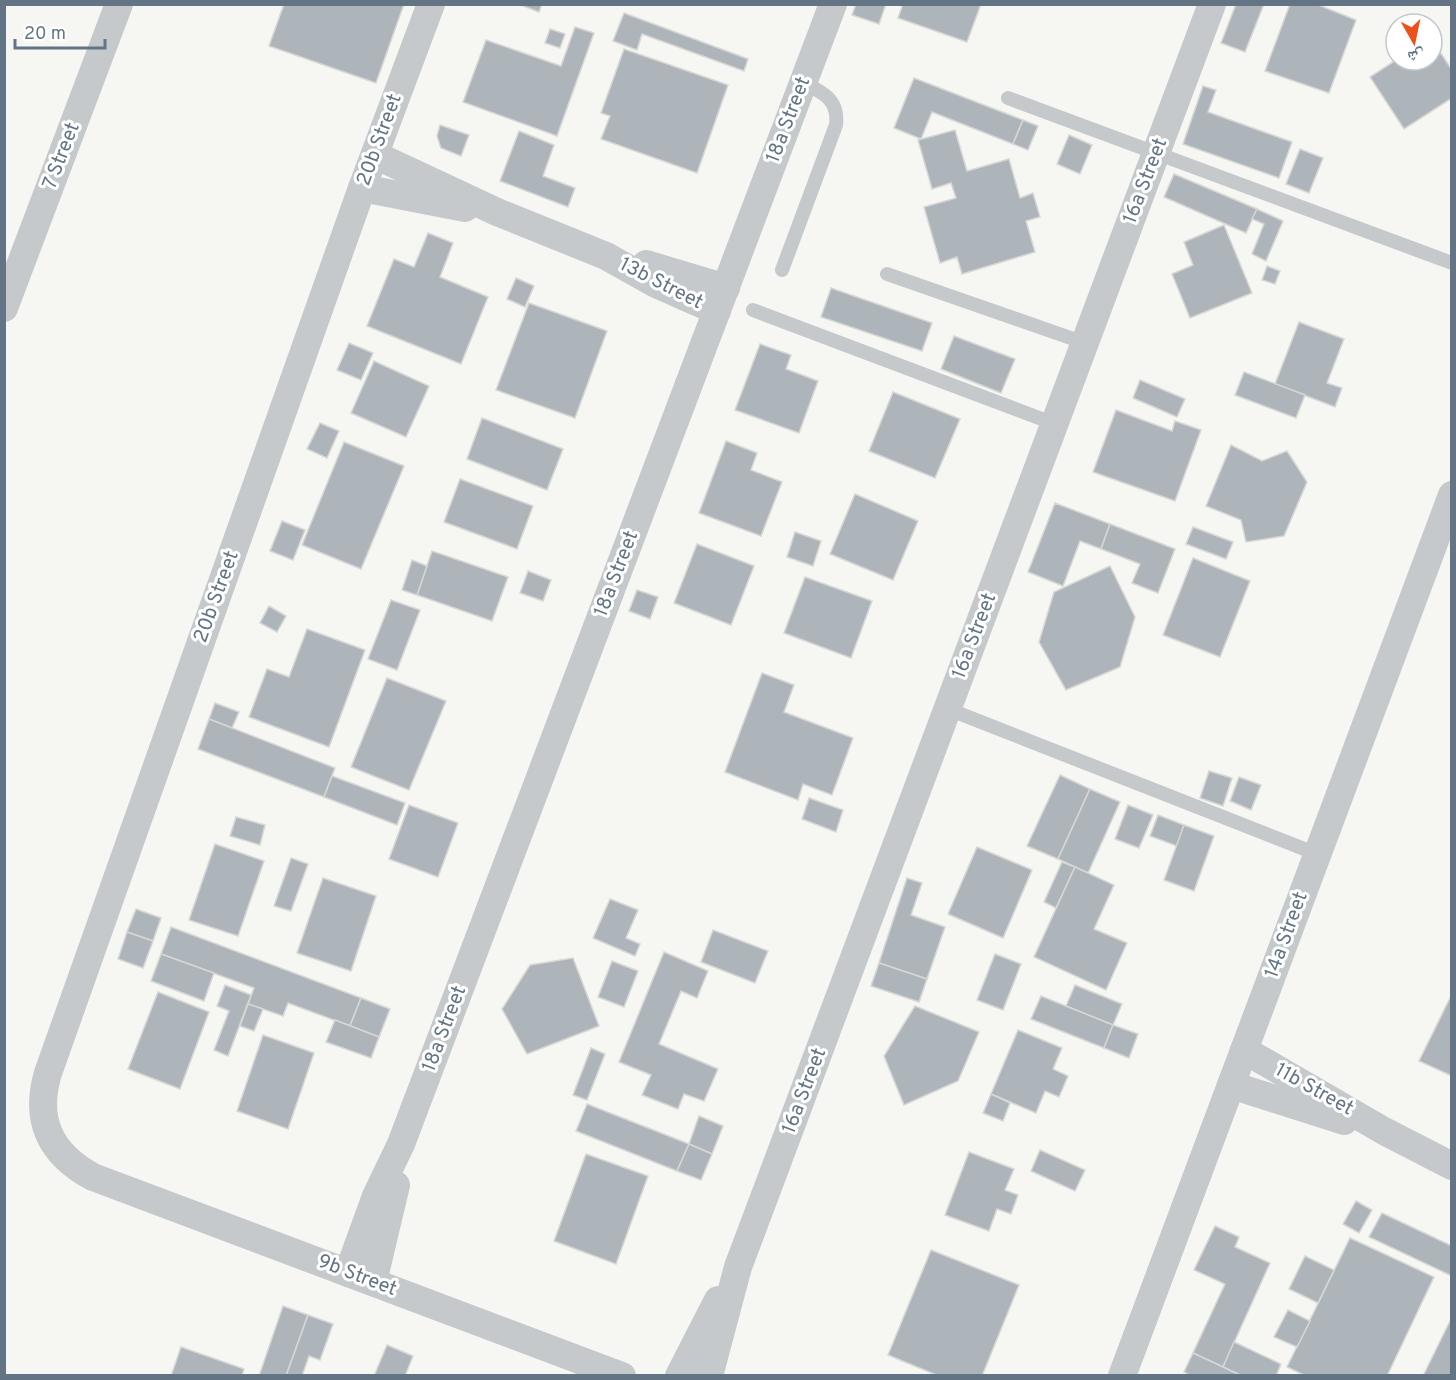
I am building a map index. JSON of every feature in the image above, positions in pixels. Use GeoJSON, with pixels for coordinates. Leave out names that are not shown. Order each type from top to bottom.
{"type":"FeatureCollection","features":[{"type":"Feature","properties":{"kind":"street","name":"7 Street"},"geometry":{"type":"LineString","coordinates":[[4,308],[119,4]]}},
{"type":"Feature","properties":{"kind":"street","name":"20b Street"},"geometry":{"type":"LineString","coordinates":[[93,1177],[64,1157],[53,1142],[46,1125],[43,1090],[375,154],[431,4]]}},
{"type":"Feature","properties":{"kind":"street","name":"18a Street"},"geometry":{"type":"LineString","coordinates":[[360,1277],[393,1202],[401,1144],[833,4]]}},
{"type":"Feature","properties":{"kind":"street","name":"16a Street"},"geometry":{"type":"LineString","coordinates":[[710,1376],[738,1268],[1212,4]]}},
{"type":"Feature","properties":{"kind":"street","name":"13b Street"},"geometry":{"type":"LineString","coordinates":[[375,154],[497,212],[606,256],[656,284],[721,299]]}},
{"type":"Feature","properties":{"kind":"street","name":"13b Street"},"geometry":{"type":"LineString","coordinates":[[363,188],[497,212]]}},
{"type":"Feature","properties":{"kind":"street","name":"14a Street"},"geometry":{"type":"LineString","coordinates":[[1122,1376],[1452,495]]}},
{"type":"Feature","properties":{"kind":"street","name":"11b Street"},"geometry":{"type":"LineString","coordinates":[[1244,1050],[1384,1131],[1452,1166]]}},
{"type":"Feature","properties":{"kind":"street","name":"11b Street"},"geometry":{"type":"LineString","coordinates":[[1230,1085],[1384,1131]]}},
{"type":"Feature","properties":{"kind":"street","name":"9b Street"},"geometry":{"type":"LineString","coordinates":[[93,1177],[622,1376]]}},
{"type":"Feature","properties":{"kind":"street","name":"16a Street"},"geometry":{"type":"LineString","coordinates":[[679,1376],[738,1268]]}},
{"type":"Feature","properties":{"kind":"lane"},"geometry":{"type":"LineString","coordinates":[[782,270],[836,125],[835,107],[831,99],[804,83]]}},
{"type":"Feature","properties":{"kind":"lane"},"geometry":{"type":"LineString","coordinates":[[1008,98],[1452,263]]}},
{"type":"Feature","properties":{"kind":"lane"},"geometry":{"type":"LineString","coordinates":[[887,274],[1085,343]]}},
{"type":"Feature","properties":{"kind":"lane"},"geometry":{"type":"LineString","coordinates":[[753,310],[1055,424]]}},
{"type":"Feature","properties":{"kind":"lane"},"geometry":{"type":"LineString","coordinates":[[948,709],[1317,854]]}},
{"type":"Feature","properties":{"kind":"building"},"geometry":{"type":"Polygon","coordinates":[[[284,4],[404,4],[376,83],[269,46],[284,4]]]}},
{"type":"Feature","properties":{"kind":"building"},"geometry":{"type":"Polygon","coordinates":[[[518,4],[542,4],[539,12],[518,4]]]}},
{"type":"Feature","properties":{"kind":"building"},"geometry":{"type":"Polygon","coordinates":[[[856,4],[886,4],[879,24],[852,15],[856,4]]]}},
{"type":"Feature","properties":{"kind":"building"},"geometry":{"type":"Polygon","coordinates":[[[903,4],[981,4],[967,42],[898,18],[903,4]]]}},
{"type":"Feature","properties":{"kind":"building"},"geometry":{"type":"Polygon","coordinates":[[[1236,4],[1264,4],[1245,52],[1221,43],[1236,4]]]}},
{"type":"Feature","properties":{"kind":"building"},"geometry":{"type":"Polygon","coordinates":[[[1290,4],[1316,4],[1356,20],[1329,93],[1265,71],[1290,4]]]}},
{"type":"Feature","properties":{"kind":"building"},"geometry":{"type":"Polygon","coordinates":[[[624,13],[748,59],[744,71],[642,34],[637,50],[613,41],[624,13]]]}},
{"type":"Feature","properties":{"kind":"building"},"geometry":{"type":"Polygon","coordinates":[[[575,27],[594,33],[557,136],[463,102],[486,40],[561,66],[575,27]]]}},
{"type":"Feature","properties":{"kind":"building"},"geometry":{"type":"Polygon","coordinates":[[[550,29],[565,34],[560,48],[545,43],[550,29]]]}},
{"type":"Feature","properties":{"kind":"building"},"geometry":{"type":"Polygon","coordinates":[[[624,49],[728,85],[697,173],[601,139],[610,116],[601,113],[624,49]]]}},
{"type":"Feature","properties":{"kind":"building"},"geometry":{"type":"Polygon","coordinates":[[[1444,58],[1452,70],[1452,98],[1404,129],[1370,77],[1384,68],[1384,72],[1444,72],[1444,58]]]}},
{"type":"Feature","properties":{"kind":"building"},"geometry":{"type":"Polygon","coordinates":[[[914,78],[1023,120],[1013,144],[932,112],[921,139],[894,128],[914,78]]]}},
{"type":"Feature","properties":{"kind":"building"},"geometry":{"type":"Polygon","coordinates":[[[1203,86],[1216,90],[1208,112],[1292,142],[1279,178],[1183,144],[1203,86]]]}},
{"type":"Feature","properties":{"kind":"building"},"geometry":{"type":"Polygon","coordinates":[[[1023,120],[1038,126],[1028,150],[1013,144],[1023,120]]]}},
{"type":"Feature","properties":{"kind":"building"},"geometry":{"type":"Polygon","coordinates":[[[440,125],[469,135],[461,156],[441,148],[437,136],[440,125]]]}},
{"type":"Feature","properties":{"kind":"building"},"geometry":{"type":"Polygon","coordinates":[[[955,130],[967,171],[1009,159],[1020,198],[1033,193],[1040,217],[1026,221],[1035,252],[962,274],[957,257],[940,263],[924,207],[956,198],[951,183],[932,189],[918,140],[955,130]]]}},
{"type":"Feature","properties":{"kind":"building"},"geometry":{"type":"Polygon","coordinates":[[[519,131],[554,145],[543,176],[575,188],[568,207],[500,181],[519,131]]]}},
{"type":"Feature","properties":{"kind":"building"},"geometry":{"type":"Polygon","coordinates":[[[1069,135],[1092,145],[1080,174],[1057,164],[1069,135]]]}},
{"type":"Feature","properties":{"kind":"building"},"geometry":{"type":"Polygon","coordinates":[[[1300,149],[1323,158],[1309,193],[1286,184],[1300,149]]]}},
{"type":"Feature","properties":{"kind":"building"},"geometry":{"type":"Polygon","coordinates":[[[1174,174],[1257,209],[1246,233],[1164,197],[1174,174]]]}},
{"type":"Feature","properties":{"kind":"building"},"geometry":{"type":"Polygon","coordinates":[[[1257,209],[1283,221],[1266,261],[1252,254],[1264,224],[1252,219],[1257,209]]]}},
{"type":"Feature","properties":{"kind":"building"},"geometry":{"type":"Polygon","coordinates":[[[1224,225],[1252,293],[1190,318],[1172,274],[1193,265],[1184,242],[1224,225]]]}},
{"type":"Feature","properties":{"kind":"building"},"geometry":{"type":"Polygon","coordinates":[[[428,233],[453,243],[440,277],[488,297],[461,364],[367,326],[394,259],[414,267],[428,233]]]}},
{"type":"Feature","properties":{"kind":"building"},"geometry":{"type":"Polygon","coordinates":[[[1267,266],[1280,271],[1275,284],[1262,280],[1267,266]]]}},
{"type":"Feature","properties":{"kind":"building"},"geometry":{"type":"Polygon","coordinates":[[[516,278],[534,286],[525,307],[507,299],[516,278]]]}},
{"type":"Feature","properties":{"kind":"building"},"geometry":{"type":"Polygon","coordinates":[[[831,288],[932,323],[922,351],[821,317],[831,288]]]}},
{"type":"Feature","properties":{"kind":"building"},"geometry":{"type":"Polygon","coordinates":[[[529,303],[607,331],[575,418],[496,390],[529,303]]]}},
{"type":"Feature","properties":{"kind":"building"},"geometry":{"type":"Polygon","coordinates":[[[1299,322],[1344,339],[1327,383],[1342,388],[1335,407],[1275,384],[1299,322]]]}},
{"type":"Feature","properties":{"kind":"building"},"geometry":{"type":"Polygon","coordinates":[[[954,336],[1015,359],[1001,393],[941,369],[954,336]]]}},
{"type":"Feature","properties":{"kind":"building"},"geometry":{"type":"Polygon","coordinates":[[[349,343],[373,353],[361,380],[337,370],[349,343]]]}},
{"type":"Feature","properties":{"kind":"building"},"geometry":{"type":"Polygon","coordinates":[[[760,344],[791,355],[786,369],[818,381],[799,433],[735,410],[760,344]]]}},
{"type":"Feature","properties":{"kind":"building"},"geometry":{"type":"Polygon","coordinates":[[[374,361],[429,386],[406,437],[351,413],[374,361]]]}},
{"type":"Feature","properties":{"kind":"building"},"geometry":{"type":"Polygon","coordinates":[[[1244,372],[1305,395],[1296,418],[1235,395],[1244,372]]]}},
{"type":"Feature","properties":{"kind":"building"},"geometry":{"type":"Polygon","coordinates":[[[1140,380],[1185,399],[1177,417],[1133,398],[1140,380]]]}},
{"type":"Feature","properties":{"kind":"building"},"geometry":{"type":"Polygon","coordinates":[[[893,392],[960,419],[935,478],[869,451],[893,392]]]}},
{"type":"Feature","properties":{"kind":"building"},"geometry":{"type":"Polygon","coordinates":[[[1116,410],[1172,431],[1175,421],[1201,430],[1175,501],[1093,472],[1116,410]]]}},
{"type":"Feature","properties":{"kind":"building"},"geometry":{"type":"Polygon","coordinates":[[[482,418],[563,449],[547,490],[467,459],[482,418]]]}},
{"type":"Feature","properties":{"kind":"building"},"geometry":{"type":"Polygon","coordinates":[[[320,423],[339,431],[327,458],[307,449],[320,423]]]}},
{"type":"Feature","properties":{"kind":"building"},"geometry":{"type":"Polygon","coordinates":[[[726,441],[757,453],[751,470],[782,482],[761,536],[699,513],[726,441]]]}},
{"type":"Feature","properties":{"kind":"building"},"geometry":{"type":"Polygon","coordinates":[[[344,442],[404,466],[361,569],[302,545],[344,442]]]}},
{"type":"Feature","properties":{"kind":"building"},"geometry":{"type":"Polygon","coordinates":[[[1231,445],[1262,461],[1287,451],[1307,482],[1284,536],[1246,542],[1241,520],[1206,506],[1231,445]]]}},
{"type":"Feature","properties":{"kind":"building"},"geometry":{"type":"Polygon","coordinates":[[[460,479],[533,506],[517,549],[444,522],[460,479]]]}},
{"type":"Feature","properties":{"kind":"building"},"geometry":{"type":"Polygon","coordinates":[[[855,494],[918,521],[893,580],[830,554],[855,494]]]}},
{"type":"Feature","properties":{"kind":"building"},"geometry":{"type":"Polygon","coordinates":[[[1055,503],[1110,524],[1101,549],[1080,541],[1063,586],[1028,572],[1055,503]]]}},
{"type":"Feature","properties":{"kind":"building"},"geometry":{"type":"Polygon","coordinates":[[[282,521],[305,530],[293,560],[270,551],[282,521]]]}},
{"type":"Feature","properties":{"kind":"building"},"geometry":{"type":"Polygon","coordinates":[[[1110,524],[1175,549],[1158,593],[1132,583],[1140,564],[1101,549],[1110,524]]]}},
{"type":"Feature","properties":{"kind":"building"},"geometry":{"type":"Polygon","coordinates":[[[1193,527],[1233,542],[1226,559],[1186,544],[1193,527]]]}},
{"type":"Feature","properties":{"kind":"building"},"geometry":{"type":"Polygon","coordinates":[[[795,532],[821,541],[813,566],[787,557],[795,532]]]}},
{"type":"Feature","properties":{"kind":"building"},"geometry":{"type":"Polygon","coordinates":[[[697,544],[754,566],[731,625],[674,603],[697,544]]]}},
{"type":"Feature","properties":{"kind":"building"},"geometry":{"type":"Polygon","coordinates":[[[432,551],[508,577],[492,621],[417,595],[432,551]]]}},
{"type":"Feature","properties":{"kind":"building"},"geometry":{"type":"Polygon","coordinates":[[[1193,558],[1250,581],[1220,657],[1163,635],[1193,558]]]}},
{"type":"Feature","properties":{"kind":"building"},"geometry":{"type":"Polygon","coordinates":[[[412,560],[427,566],[417,595],[402,590],[412,560]]]}},
{"type":"Feature","properties":{"kind":"building"},"geometry":{"type":"Polygon","coordinates":[[[1110,566],[1135,617],[1120,667],[1066,690],[1039,642],[1054,592],[1110,566]]]}},
{"type":"Feature","properties":{"kind":"building"},"geometry":{"type":"Polygon","coordinates":[[[528,571],[551,580],[543,601],[520,593],[528,571]]]}},
{"type":"Feature","properties":{"kind":"building"},"geometry":{"type":"Polygon","coordinates":[[[805,577],[872,601],[851,658],[784,633],[805,577]]]}},
{"type":"Feature","properties":{"kind":"building"},"geometry":{"type":"Polygon","coordinates":[[[637,590],[658,597],[650,619],[629,611],[637,590]]]}},
{"type":"Feature","properties":{"kind":"building"},"geometry":{"type":"Polygon","coordinates":[[[391,600],[420,610],[397,670],[368,659],[391,600]]]}},
{"type":"Feature","properties":{"kind":"building"},"geometry":{"type":"Polygon","coordinates":[[[269,606],[286,616],[277,632],[260,623],[269,606]]]}},
{"type":"Feature","properties":{"kind":"building"},"geometry":{"type":"Polygon","coordinates":[[[307,629],[365,650],[329,747],[249,717],[267,669],[289,677],[307,629]]]}},
{"type":"Feature","properties":{"kind":"building"},"geometry":{"type":"Polygon","coordinates":[[[762,673],[794,685],[784,712],[853,738],[832,795],[803,784],[798,800],[725,772],[762,673]]]}},
{"type":"Feature","properties":{"kind":"building"},"geometry":{"type":"Polygon","coordinates":[[[387,678],[446,701],[409,790],[351,767],[387,678]]]}},
{"type":"Feature","properties":{"kind":"building"},"geometry":{"type":"Polygon","coordinates":[[[215,703],[239,712],[232,728],[209,719],[215,703]]]}},
{"type":"Feature","properties":{"kind":"building"},"geometry":{"type":"Polygon","coordinates":[[[209,719],[335,768],[324,797],[198,749],[209,719]]]}},
{"type":"Feature","properties":{"kind":"building"},"geometry":{"type":"Polygon","coordinates":[[[1209,771],[1232,778],[1223,806],[1200,798],[1209,771]]]}},
{"type":"Feature","properties":{"kind":"building"},"geometry":{"type":"Polygon","coordinates":[[[1060,775],[1090,789],[1058,859],[1027,846],[1060,775]]]}},
{"type":"Feature","properties":{"kind":"building"},"geometry":{"type":"Polygon","coordinates":[[[332,776],[405,803],[397,825],[324,797],[332,776]]]}},
{"type":"Feature","properties":{"kind":"building"},"geometry":{"type":"Polygon","coordinates":[[[1239,777],[1261,785],[1251,810],[1230,801],[1239,777]]]}},
{"type":"Feature","properties":{"kind":"building"},"geometry":{"type":"Polygon","coordinates":[[[1090,789],[1120,802],[1088,873],[1058,859],[1090,789]]]}},
{"type":"Feature","properties":{"kind":"building"},"geometry":{"type":"Polygon","coordinates":[[[809,798],[843,810],[836,832],[802,819],[809,798]]]}},
{"type":"Feature","properties":{"kind":"building"},"geometry":{"type":"Polygon","coordinates":[[[409,805],[458,823],[438,877],[389,859],[409,805]]]}},
{"type":"Feature","properties":{"kind":"building"},"geometry":{"type":"Polygon","coordinates":[[[1128,805],[1153,815],[1139,848],[1115,839],[1128,805]]]}},
{"type":"Feature","properties":{"kind":"building"},"geometry":{"type":"Polygon","coordinates":[[[1158,815],[1184,825],[1177,846],[1150,836],[1158,815]]]}},
{"type":"Feature","properties":{"kind":"building"},"geometry":{"type":"Polygon","coordinates":[[[236,817],[265,825],[260,845],[230,836],[236,817]]]}},
{"type":"Feature","properties":{"kind":"building"},"geometry":{"type":"Polygon","coordinates":[[[1184,825],[1214,836],[1194,891],[1164,880],[1184,825]]]}},
{"type":"Feature","properties":{"kind":"building"},"geometry":{"type":"Polygon","coordinates":[[[215,844],[264,861],[238,936],[189,920],[215,844]]]}},
{"type":"Feature","properties":{"kind":"building"},"geometry":{"type":"Polygon","coordinates":[[[977,847],[1032,870],[1003,938],[948,914],[977,847]]]}},
{"type":"Feature","properties":{"kind":"building"},"geometry":{"type":"Polygon","coordinates":[[[291,858],[308,864],[291,911],[274,906],[291,858]]]}},
{"type":"Feature","properties":{"kind":"building"},"geometry":{"type":"Polygon","coordinates":[[[1062,862],[1075,867],[1056,908],[1044,902],[1062,862]]]}},
{"type":"Feature","properties":{"kind":"building"},"geometry":{"type":"Polygon","coordinates":[[[1075,867],[1114,885],[1094,929],[1127,943],[1106,990],[1034,957],[1075,867]]]}},
{"type":"Feature","properties":{"kind":"building"},"geometry":{"type":"Polygon","coordinates":[[[323,878],[376,896],[351,971],[297,953],[323,878]]]}},
{"type":"Feature","properties":{"kind":"building"},"geometry":{"type":"Polygon","coordinates":[[[907,878],[922,883],[911,915],[945,927],[927,979],[879,963],[907,878]]]}},
{"type":"Feature","properties":{"kind":"building"},"geometry":{"type":"Polygon","coordinates":[[[610,899],[638,910],[626,938],[640,944],[635,956],[593,938],[610,899]]]}},
{"type":"Feature","properties":{"kind":"building"},"geometry":{"type":"Polygon","coordinates":[[[136,909],[161,918],[153,941],[127,932],[136,909]]]}},
{"type":"Feature","properties":{"kind":"building"},"geometry":{"type":"Polygon","coordinates":[[[171,927],[361,998],[350,1026],[288,1003],[283,1016],[248,1004],[254,988],[161,954],[171,927]]]}},
{"type":"Feature","properties":{"kind":"building"},"geometry":{"type":"Polygon","coordinates":[[[713,930],[768,951],[755,983],[701,962],[713,930]]]}},
{"type":"Feature","properties":{"kind":"building"},"geometry":{"type":"Polygon","coordinates":[[[127,932],[153,941],[143,968],[118,959],[127,932]]]}},
{"type":"Feature","properties":{"kind":"building"},"geometry":{"type":"Polygon","coordinates":[[[664,952],[708,971],[697,998],[681,991],[659,1044],[718,1069],[704,1101],[684,1094],[678,1109],[642,1095],[651,1075],[619,1062],[664,952]]]}},
{"type":"Feature","properties":{"kind":"building"},"geometry":{"type":"Polygon","coordinates":[[[161,954],[214,973],[204,1001],[151,981],[161,954]]]}},
{"type":"Feature","properties":{"kind":"building"},"geometry":{"type":"Polygon","coordinates":[[[995,954],[1021,964],[1003,1010],[977,1000],[995,954]]]}},
{"type":"Feature","properties":{"kind":"building"},"geometry":{"type":"Polygon","coordinates":[[[573,958],[599,1026],[527,1054],[502,1009],[530,965],[573,958]]]}},
{"type":"Feature","properties":{"kind":"building"},"geometry":{"type":"Polygon","coordinates":[[[612,961],[638,971],[624,1007],[598,997],[612,961]]]}},
{"type":"Feature","properties":{"kind":"building"},"geometry":{"type":"Polygon","coordinates":[[[879,963],[927,979],[919,1002],[871,986],[879,963]]]}},
{"type":"Feature","properties":{"kind":"building"},"geometry":{"type":"Polygon","coordinates":[[[225,985],[251,995],[228,1056],[214,1050],[229,1011],[217,1006],[225,985]]]}},
{"type":"Feature","properties":{"kind":"building"},"geometry":{"type":"Polygon","coordinates":[[[1075,985],[1122,1004],[1113,1025],[1066,1006],[1075,985]]]}},
{"type":"Feature","properties":{"kind":"building"},"geometry":{"type":"Polygon","coordinates":[[[158,992],[209,1012],[180,1089],[128,1069],[158,992]]]}},
{"type":"Feature","properties":{"kind":"building"},"geometry":{"type":"Polygon","coordinates":[[[1452,994],[1452,1076],[1419,1061],[1452,994]]]}},
{"type":"Feature","properties":{"kind":"building"},"geometry":{"type":"Polygon","coordinates":[[[1041,996],[1113,1025],[1104,1048],[1031,1019],[1041,996]]]}},
{"type":"Feature","properties":{"kind":"building"},"geometry":{"type":"Polygon","coordinates":[[[361,998],[390,1009],[379,1037],[350,1026],[361,998]]]}},
{"type":"Feature","properties":{"kind":"building"},"geometry":{"type":"Polygon","coordinates":[[[248,1004],[263,1009],[254,1031],[240,1026],[248,1004]]]}},
{"type":"Feature","properties":{"kind":"building"},"geometry":{"type":"Polygon","coordinates":[[[915,1006],[979,1032],[958,1081],[904,1105],[884,1056],[915,1006]]]}},
{"type":"Feature","properties":{"kind":"building"},"geometry":{"type":"Polygon","coordinates":[[[335,1020],[379,1037],[371,1058],[326,1042],[335,1020]]]}},
{"type":"Feature","properties":{"kind":"building"},"geometry":{"type":"Polygon","coordinates":[[[1113,1025],[1138,1034],[1129,1058],[1104,1048],[1113,1025]]]}},
{"type":"Feature","properties":{"kind":"building"},"geometry":{"type":"Polygon","coordinates":[[[1018,1030],[1062,1048],[1053,1069],[1068,1076],[1059,1097],[1045,1091],[1036,1113],[991,1094],[1018,1030]]]}},
{"type":"Feature","properties":{"kind":"building"},"geometry":{"type":"Polygon","coordinates":[[[263,1035],[314,1053],[288,1129],[237,1111],[263,1035]]]}},
{"type":"Feature","properties":{"kind":"building"},"geometry":{"type":"Polygon","coordinates":[[[591,1048],[605,1054],[587,1100],[573,1095],[591,1048]]]}},
{"type":"Feature","properties":{"kind":"building"},"geometry":{"type":"Polygon","coordinates":[[[991,1094],[1010,1103],[1003,1121],[983,1113],[991,1094]]]}},
{"type":"Feature","properties":{"kind":"building"},"geometry":{"type":"Polygon","coordinates":[[[587,1104],[689,1144],[677,1171],[576,1131],[587,1104]]]}},
{"type":"Feature","properties":{"kind":"building"},"geometry":{"type":"Polygon","coordinates":[[[699,1116],[723,1126],[712,1154],[689,1144],[699,1116]]]}},
{"type":"Feature","properties":{"kind":"building"},"geometry":{"type":"Polygon","coordinates":[[[689,1144],[712,1154],[701,1180],[677,1171],[689,1144]]]}},
{"type":"Feature","properties":{"kind":"building"},"geometry":{"type":"Polygon","coordinates":[[[1040,1150],[1085,1170],[1075,1191],[1031,1171],[1040,1150]]]}},
{"type":"Feature","properties":{"kind":"building"},"geometry":{"type":"Polygon","coordinates":[[[969,1152],[1014,1169],[1005,1190],[1018,1195],[1011,1214],[997,1209],[989,1231],[945,1215],[969,1152]]]}},
{"type":"Feature","properties":{"kind":"building"},"geometry":{"type":"Polygon","coordinates":[[[586,1154],[648,1176],[616,1264],[554,1241],[586,1154]]]}},
{"type":"Feature","properties":{"kind":"building"},"geometry":{"type":"Polygon","coordinates":[[[1356,1201],[1372,1210],[1359,1233],[1343,1224],[1356,1201]]]}},
{"type":"Feature","properties":{"kind":"building"},"geometry":{"type":"Polygon","coordinates":[[[1382,1213],[1452,1246],[1452,1276],[1369,1237],[1382,1213]]]}},
{"type":"Feature","properties":{"kind":"building"},"geometry":{"type":"Polygon","coordinates":[[[1215,1226],[1239,1237],[1235,1247],[1270,1263],[1223,1367],[1193,1353],[1225,1284],[1194,1270],[1215,1226]]]}},
{"type":"Feature","properties":{"kind":"building"},"geometry":{"type":"Polygon","coordinates":[[[1350,1238],[1434,1277],[1387,1376],[1306,1376],[1287,1367],[1350,1238]]]}},
{"type":"Feature","properties":{"kind":"building"},"geometry":{"type":"Polygon","coordinates":[[[931,1250],[1019,1285],[982,1376],[939,1376],[888,1355],[931,1250]]]}},
{"type":"Feature","properties":{"kind":"building"},"geometry":{"type":"Polygon","coordinates":[[[1305,1256],[1334,1270],[1318,1303],[1289,1289],[1305,1256]]]}},
{"type":"Feature","properties":{"kind":"building"},"geometry":{"type":"Polygon","coordinates":[[[283,1306],[308,1315],[286,1376],[259,1376],[283,1306]]]}},
{"type":"Feature","properties":{"kind":"building"},"geometry":{"type":"Polygon","coordinates":[[[1288,1310],[1310,1321],[1297,1347],[1274,1337],[1288,1310]]]}},
{"type":"Feature","properties":{"kind":"building"},"geometry":{"type":"Polygon","coordinates":[[[308,1315],[333,1324],[320,1360],[309,1356],[302,1376],[286,1376],[308,1315]]]}},
{"type":"Feature","properties":{"kind":"building"},"geometry":{"type":"Polygon","coordinates":[[[1452,1317],[1452,1376],[1423,1376],[1452,1317]]]}},
{"type":"Feature","properties":{"kind":"building"},"geometry":{"type":"Polygon","coordinates":[[[1234,1342],[1281,1364],[1276,1376],[1242,1376],[1223,1367],[1234,1342]]]}},
{"type":"Feature","properties":{"kind":"building"},"geometry":{"type":"Polygon","coordinates":[[[387,1345],[413,1356],[405,1376],[374,1376],[387,1345]]]}},
{"type":"Feature","properties":{"kind":"building"},"geometry":{"type":"Polygon","coordinates":[[[181,1347],[244,1369],[242,1376],[171,1376],[181,1347]]]}},
{"type":"Feature","properties":{"kind":"building"},"geometry":{"type":"Polygon","coordinates":[[[1193,1353],[1242,1376],[1191,1376],[1184,1372],[1193,1353]]]}}]}
